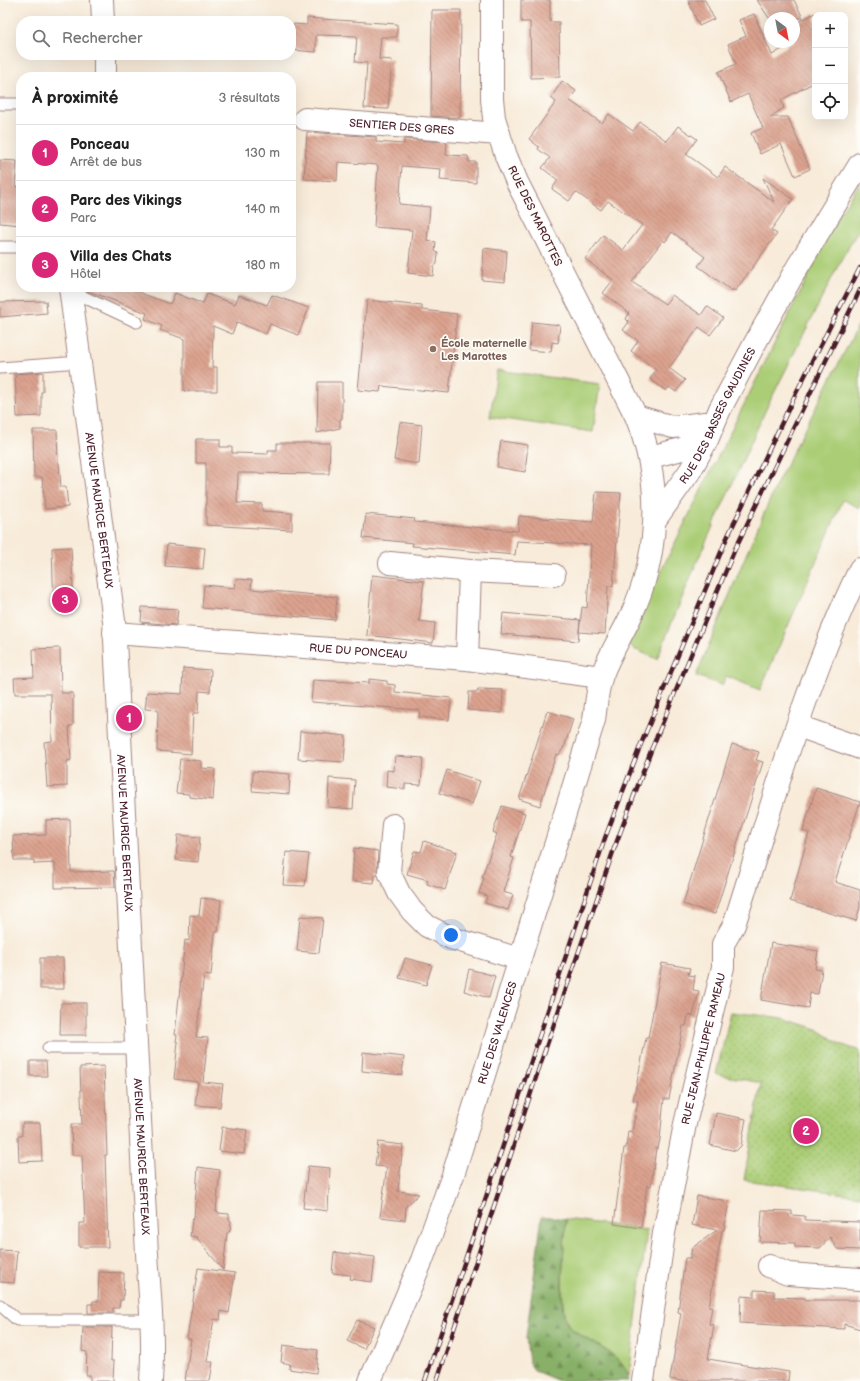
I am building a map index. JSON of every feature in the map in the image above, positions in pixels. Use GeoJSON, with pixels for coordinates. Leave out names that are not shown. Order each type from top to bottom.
{"type":"FeatureCollection","features":[{"type":"Feature","properties":{"kind":"street"},"geometry":{"type":"LineString","coordinates":[[102,0],[103,16]]}},
{"type":"Feature","properties":{"kind":"street","name":"RUE DES MAROTTES"},"geometry":{"type":"LineString","coordinates":[[492,0],[492,98],[494,118],[499,134],[517,182],[636,416],[645,437],[651,466],[655,520]]}},
{"type":"Feature","properties":{"kind":"street"},"geometry":{"type":"LineString","coordinates":[[104,60],[105,72]]}},
{"type":"Feature","properties":{"kind":"street","name":"SENTIER DES GRES"},"geometry":{"type":"LineString","coordinates":[[305,119],[499,134]]}},
{"type":"Feature","properties":{"kind":"street","name":"RUE DES BASSES GAUDINES"},"geometry":{"type":"LineString","coordinates":[[655,520],[690,471],[708,440],[713,416],[795,271],[860,164]]}},
{"type":"Feature","properties":{"kind":"street","name":"AVENUE MAURICE BERTEAUX"},"geometry":{"type":"LineString","coordinates":[[70,292],[114,633],[137,1048],[146,1254],[152,1320],[153,1350],[151,1381]]}},
{"type":"Feature","properties":{"kind":"street"},"geometry":{"type":"LineString","coordinates":[[636,416],[673,427],[713,416]]}},
{"type":"Feature","properties":{"kind":"street"},"geometry":{"type":"LineString","coordinates":[[651,466],[686,448],[713,416]]}},
{"type":"Feature","properties":{"kind":"street"},"geometry":{"type":"LineString","coordinates":[[651,466],[672,475],[690,471]]}},
{"type":"Feature","properties":{"kind":"street"},"geometry":{"type":"LineString","coordinates":[[601,677],[638,598],[653,549],[655,520]]}},
{"type":"Feature","properties":{"kind":"street"},"geometry":{"type":"LineString","coordinates":[[390,563],[470,571],[554,575]]}},
{"type":"Feature","properties":{"kind":"street","name":"RUE JEAN-PHILIPPE RAMEAU"},"geometry":{"type":"LineString","coordinates":[[643,1381],[664,1233],[685,1124],[723,967],[723,944],[734,926],[798,726],[849,590],[860,569]]}},
{"type":"Feature","properties":{"kind":"street"},"geometry":{"type":"LineString","coordinates":[[467,658],[470,571]]}},
{"type":"Feature","properties":{"kind":"street","name":"RUE DU PONCEAU"},"geometry":{"type":"LineString","coordinates":[[114,633],[467,658],[601,677]]}},
{"type":"Feature","properties":{"kind":"street","name":"RUE DES VALENCES"},"geometry":{"type":"LineString","coordinates":[[370,1381],[422,1260],[453,1175],[594,720],[601,677]]}},
{"type":"Feature","properties":{"kind":"street"},"geometry":{"type":"LineString","coordinates":[[798,726],[860,748]]}},
{"type":"Feature","properties":{"kind":"street"},"geometry":{"type":"LineString","coordinates":[[393,825],[389,872],[399,893],[412,911],[427,926],[451,938],[519,959]]}},
{"type":"Feature","properties":{"kind":"street"},"geometry":{"type":"LineString","coordinates":[[769,1266],[788,1274],[860,1279]]}},
{"type":"Feature","properties":{"kind":"lane"},"geometry":{"type":"LineString","coordinates":[[0,104],[16,104]]}},
{"type":"Feature","properties":{"kind":"lane"},"geometry":{"type":"LineString","coordinates":[[0,247],[16,247]]}},
{"type":"Feature","properties":{"kind":"lane"},"geometry":{"type":"LineString","coordinates":[[76,292],[137,322]]}},
{"type":"Feature","properties":{"kind":"lane"},"geometry":{"type":"LineString","coordinates":[[0,368],[80,362]]}},
{"type":"Feature","properties":{"kind":"lane"},"geometry":{"type":"LineString","coordinates":[[48,1048],[137,1048]]}},
{"type":"Feature","properties":{"kind":"lane"},"geometry":{"type":"LineString","coordinates":[[0,1305],[18,1320],[152,1320]]}},
{"type":"Feature","properties":{"kind":"green space"},"geometry":{"type":"Polygon","coordinates":[[[860,183],[860,228],[842,258],[767,407],[696,564],[657,659],[634,649],[628,643],[638,617],[838,216],[860,183]]]}},
{"type":"Feature","properties":{"kind":"green space"},"geometry":{"type":"Polygon","coordinates":[[[860,322],[860,508],[843,500],[760,690],[726,676],[722,685],[696,676],[778,481],[860,322]]]}},
{"type":"Feature","properties":{"kind":"green space"},"geometry":{"type":"Polygon","coordinates":[[[497,370],[600,384],[593,432],[490,417],[497,370]]]}},
{"type":"Feature","properties":{"kind":"green space"},"geometry":{"type":"Polygon","coordinates":[[[731,1012],[783,1018],[817,1029],[840,1044],[860,1051],[860,1196],[744,1180],[761,1083],[716,1074],[731,1012]]]}},
{"type":"Feature","properties":{"kind":"green space"},"geometry":{"type":"Polygon","coordinates":[[[542,1216],[566,1219],[562,1271],[562,1299],[565,1320],[569,1327],[619,1361],[626,1370],[629,1381],[559,1381],[535,1371],[529,1363],[526,1337],[542,1216]]]}},
{"type":"Feature","properties":{"kind":"green space"},"geometry":{"type":"Polygon","coordinates":[[[566,1219],[647,1230],[629,1376],[616,1359],[571,1328],[566,1321],[562,1276],[566,1219]]]}},
{"type":"Feature","properties":{"kind":"building"},"geometry":{"type":"Polygon","coordinates":[[[521,0],[550,0],[550,22],[559,22],[560,77],[531,78],[530,22],[521,22],[521,0]]]}},
{"type":"Feature","properties":{"kind":"building"},"geometry":{"type":"Polygon","coordinates":[[[688,0],[705,0],[714,19],[699,26],[688,0]]]}},
{"type":"Feature","properties":{"kind":"building"},"geometry":{"type":"Polygon","coordinates":[[[757,0],[794,0],[800,12],[765,12],[757,0]]]}},
{"type":"Feature","properties":{"kind":"building"},"geometry":{"type":"Polygon","coordinates":[[[432,10],[461,10],[460,118],[431,116],[432,10]]]}},
{"type":"Feature","properties":{"kind":"building"},"geometry":{"type":"Polygon","coordinates":[[[754,14],[764,37],[764,48],[769,48],[772,55],[784,48],[800,48],[800,21],[812,15],[812,84],[781,100],[784,108],[770,117],[788,117],[810,169],[795,176],[781,144],[760,154],[751,133],[763,128],[748,94],[731,102],[718,72],[736,64],[728,44],[746,36],[739,20],[754,14]]]}},
{"type":"Feature","properties":{"kind":"building"},"geometry":{"type":"Polygon","coordinates":[[[307,18],[397,24],[397,37],[381,37],[379,59],[392,60],[388,109],[364,108],[367,63],[355,62],[357,36],[316,35],[316,52],[296,50],[296,24],[307,25],[307,18]]]}},
{"type":"Feature","properties":{"kind":"building"},"geometry":{"type":"Polygon","coordinates":[[[562,81],[576,91],[569,100],[602,123],[609,114],[633,131],[640,122],[667,141],[678,126],[697,139],[686,154],[718,177],[725,167],[774,202],[763,178],[793,199],[771,230],[777,234],[735,291],[733,289],[732,291],[698,266],[705,257],[672,232],[665,242],[663,240],[632,282],[665,304],[672,295],[701,315],[707,306],[723,318],[710,335],[699,327],[669,368],[685,380],[676,392],[669,387],[666,391],[650,379],[656,370],[631,351],[638,341],[623,330],[629,322],[626,319],[629,313],[603,293],[613,280],[585,259],[603,235],[623,250],[642,225],[608,201],[601,210],[576,192],[569,201],[552,189],[558,180],[542,168],[550,158],[538,149],[539,147],[529,139],[556,102],[551,98],[562,81]]]}},
{"type":"Feature","properties":{"kind":"building"},"geometry":{"type":"Polygon","coordinates":[[[307,132],[376,137],[376,142],[404,144],[404,139],[447,142],[446,155],[468,156],[469,162],[476,162],[476,183],[440,180],[441,169],[402,166],[399,204],[430,207],[427,241],[436,242],[435,251],[438,253],[437,264],[434,266],[433,276],[408,273],[412,230],[374,227],[378,165],[338,162],[337,181],[304,179],[307,132]]]}},
{"type":"Feature","properties":{"kind":"building"},"geometry":{"type":"Polygon","coordinates":[[[0,160],[16,161],[16,225],[0,223],[0,160]]]}},
{"type":"Feature","properties":{"kind":"building"},"geometry":{"type":"Polygon","coordinates":[[[484,248],[507,251],[505,282],[482,280],[484,248]]]}},
{"type":"Feature","properties":{"kind":"building"},"geometry":{"type":"Polygon","coordinates":[[[91,292],[138,292],[170,304],[175,293],[203,304],[207,294],[235,304],[239,295],[267,305],[272,295],[309,308],[298,335],[270,324],[266,334],[237,322],[232,334],[213,326],[212,367],[217,367],[217,391],[184,391],[184,339],[160,330],[162,326],[145,319],[147,313],[91,292]]]}},
{"type":"Feature","properties":{"kind":"building"},"geometry":{"type":"Polygon","coordinates":[[[367,300],[422,306],[422,310],[457,314],[449,393],[381,386],[380,392],[358,390],[367,300]]]}},
{"type":"Feature","properties":{"kind":"building"},"geometry":{"type":"Polygon","coordinates":[[[46,301],[47,313],[0,317],[0,302],[46,301]]]}},
{"type":"Feature","properties":{"kind":"building"},"geometry":{"type":"Polygon","coordinates":[[[532,322],[560,325],[558,343],[552,342],[551,352],[529,350],[532,322]]]}},
{"type":"Feature","properties":{"kind":"building"},"geometry":{"type":"Polygon","coordinates":[[[43,372],[41,416],[17,417],[15,374],[43,372]]]}},
{"type":"Feature","properties":{"kind":"building"},"geometry":{"type":"Polygon","coordinates":[[[318,382],[342,382],[342,419],[340,419],[340,428],[317,433],[318,382]]]}},
{"type":"Feature","properties":{"kind":"building"},"geometry":{"type":"Polygon","coordinates":[[[400,422],[422,425],[419,464],[394,460],[400,422]]]}},
{"type":"Feature","properties":{"kind":"building"},"geometry":{"type":"Polygon","coordinates":[[[33,430],[57,430],[58,463],[61,487],[66,487],[68,507],[45,509],[42,477],[34,477],[33,430]]]}},
{"type":"Feature","properties":{"kind":"building"},"geometry":{"type":"Polygon","coordinates":[[[196,439],[220,439],[220,447],[232,447],[232,453],[268,454],[268,450],[277,450],[277,443],[330,443],[329,474],[238,473],[237,503],[262,504],[262,511],[292,513],[292,530],[206,525],[206,463],[196,463],[196,439]]]}},
{"type":"Feature","properties":{"kind":"building"},"geometry":{"type":"Polygon","coordinates":[[[501,441],[528,445],[525,472],[497,467],[501,441]]]}},
{"type":"Feature","properties":{"kind":"building"},"geometry":{"type":"Polygon","coordinates":[[[596,492],[621,493],[613,586],[608,586],[605,634],[579,632],[582,607],[587,608],[591,545],[517,541],[515,555],[412,546],[413,543],[363,538],[366,514],[415,519],[414,522],[518,531],[519,516],[593,522],[596,492]]]}},
{"type":"Feature","properties":{"kind":"building"},"geometry":{"type":"Polygon","coordinates":[[[167,544],[205,548],[203,569],[165,566],[167,544]]]}},
{"type":"Feature","properties":{"kind":"building"},"geometry":{"type":"Polygon","coordinates":[[[71,547],[74,608],[54,609],[52,548],[71,547]]]}},
{"type":"Feature","properties":{"kind":"building"},"geometry":{"type":"Polygon","coordinates":[[[372,575],[424,581],[419,621],[435,623],[433,643],[367,635],[372,575]]]}},
{"type":"Feature","properties":{"kind":"building"},"geometry":{"type":"Polygon","coordinates":[[[236,579],[252,580],[251,589],[337,597],[335,620],[202,608],[204,585],[235,588],[236,579]]]}},
{"type":"Feature","properties":{"kind":"building"},"geometry":{"type":"Polygon","coordinates":[[[142,607],[178,609],[176,625],[141,622],[142,607]]]}},
{"type":"Feature","properties":{"kind":"building"},"geometry":{"type":"Polygon","coordinates":[[[503,613],[580,620],[578,641],[501,634],[503,613]]]}},
{"type":"Feature","properties":{"kind":"building"},"geometry":{"type":"Polygon","coordinates":[[[60,648],[61,693],[73,693],[73,726],[69,726],[71,760],[67,761],[67,786],[47,787],[44,742],[52,741],[51,694],[15,694],[14,678],[34,677],[33,649],[60,648]]]}},
{"type":"Feature","properties":{"kind":"building"},"geometry":{"type":"Polygon","coordinates":[[[183,668],[211,670],[210,692],[199,691],[198,713],[193,713],[191,754],[157,751],[158,710],[145,709],[147,692],[182,694],[183,668]]]}},
{"type":"Feature","properties":{"kind":"building"},"geometry":{"type":"Polygon","coordinates":[[[369,679],[387,681],[387,684],[395,685],[395,692],[451,698],[449,720],[419,717],[420,710],[311,702],[313,680],[369,683],[369,679]]]}},
{"type":"Feature","properties":{"kind":"building"},"geometry":{"type":"Polygon","coordinates":[[[478,689],[503,690],[502,713],[468,710],[469,692],[478,692],[478,689]]]}},
{"type":"Feature","properties":{"kind":"building"},"geometry":{"type":"Polygon","coordinates":[[[547,711],[573,719],[565,745],[559,755],[556,754],[540,806],[519,799],[547,711]]]}},
{"type":"Feature","properties":{"kind":"building"},"geometry":{"type":"Polygon","coordinates":[[[300,731],[346,736],[344,762],[298,759],[300,731]]]}},
{"type":"Feature","properties":{"kind":"building"},"geometry":{"type":"Polygon","coordinates":[[[732,744],[759,752],[756,760],[763,762],[715,914],[683,904],[732,744]]]}},
{"type":"Feature","properties":{"kind":"building"},"geometry":{"type":"Polygon","coordinates":[[[395,756],[423,758],[421,785],[405,784],[405,789],[386,787],[387,770],[394,771],[395,756]]]}},
{"type":"Feature","properties":{"kind":"building"},"geometry":{"type":"Polygon","coordinates":[[[180,759],[201,761],[201,768],[215,769],[213,800],[189,797],[189,794],[176,793],[180,759]]]}},
{"type":"Feature","properties":{"kind":"building"},"geometry":{"type":"Polygon","coordinates":[[[447,770],[480,781],[472,804],[439,793],[447,770]]]}},
{"type":"Feature","properties":{"kind":"building"},"geometry":{"type":"Polygon","coordinates":[[[253,771],[290,774],[289,794],[252,791],[253,771]]]}},
{"type":"Feature","properties":{"kind":"building"},"geometry":{"type":"Polygon","coordinates":[[[329,778],[355,780],[353,809],[328,807],[329,778]]]}},
{"type":"Feature","properties":{"kind":"building"},"geometry":{"type":"Polygon","coordinates":[[[816,788],[860,802],[835,882],[860,890],[860,907],[856,921],[790,901],[809,833],[803,831],[816,788]]]}},
{"type":"Feature","properties":{"kind":"building"},"geometry":{"type":"Polygon","coordinates":[[[502,806],[525,813],[511,857],[514,858],[503,892],[513,895],[508,910],[485,903],[487,896],[479,893],[484,878],[482,877],[497,834],[493,832],[502,806]]]}},
{"type":"Feature","properties":{"kind":"building"},"geometry":{"type":"Polygon","coordinates":[[[70,819],[71,872],[114,871],[115,887],[55,888],[55,863],[34,864],[34,860],[14,860],[13,836],[46,835],[46,820],[70,819]]]}},
{"type":"Feature","properties":{"kind":"building"},"geometry":{"type":"Polygon","coordinates":[[[178,835],[200,837],[198,862],[176,860],[178,835]]]}},
{"type":"Feature","properties":{"kind":"building"},"geometry":{"type":"Polygon","coordinates":[[[424,841],[457,852],[445,890],[427,884],[428,880],[407,874],[414,851],[421,852],[424,841]]]}},
{"type":"Feature","properties":{"kind":"building"},"geometry":{"type":"Polygon","coordinates":[[[354,848],[378,851],[377,875],[375,875],[374,883],[352,881],[354,848]]]}},
{"type":"Feature","properties":{"kind":"building"},"geometry":{"type":"Polygon","coordinates":[[[286,852],[309,854],[305,886],[283,885],[286,852]]]}},
{"type":"Feature","properties":{"kind":"building"},"geometry":{"type":"Polygon","coordinates":[[[201,898],[221,900],[218,932],[215,932],[211,976],[204,975],[196,1037],[208,1038],[203,1082],[223,1084],[220,1107],[195,1105],[198,1082],[174,1079],[178,1042],[176,1042],[177,1035],[175,1035],[185,940],[189,941],[190,915],[199,916],[201,898]]]}},
{"type":"Feature","properties":{"kind":"building"},"geometry":{"type":"Polygon","coordinates":[[[300,916],[323,918],[319,953],[297,951],[300,916]]]}},
{"type":"Feature","properties":{"kind":"building"},"geometry":{"type":"Polygon","coordinates":[[[771,943],[818,951],[815,969],[822,970],[818,994],[810,993],[808,1008],[761,1000],[771,943]]]}},
{"type":"Feature","properties":{"kind":"building"},"geometry":{"type":"Polygon","coordinates":[[[40,958],[63,958],[64,989],[40,989],[40,958]]]}},
{"type":"Feature","properties":{"kind":"building"},"geometry":{"type":"Polygon","coordinates":[[[405,958],[432,965],[426,985],[399,978],[405,958]]]}},
{"type":"Feature","properties":{"kind":"building"},"geometry":{"type":"Polygon","coordinates":[[[662,963],[690,968],[688,975],[695,976],[693,990],[699,991],[693,1016],[688,1015],[686,1026],[683,1026],[669,1099],[664,1099],[660,1139],[658,1148],[656,1148],[651,1186],[647,1185],[641,1228],[614,1224],[624,1148],[626,1148],[628,1131],[632,1132],[638,1101],[633,1100],[646,1038],[648,1038],[662,963]]]}},
{"type":"Feature","properties":{"kind":"building"},"geometry":{"type":"Polygon","coordinates":[[[469,969],[495,976],[489,998],[464,991],[469,969]]]}},
{"type":"Feature","properties":{"kind":"building"},"geometry":{"type":"Polygon","coordinates":[[[61,1003],[86,1003],[86,1035],[60,1035],[61,1003]]]}},
{"type":"Feature","properties":{"kind":"building"},"geometry":{"type":"Polygon","coordinates":[[[363,1052],[404,1057],[402,1075],[362,1071],[363,1052]]]}},
{"type":"Feature","properties":{"kind":"building"},"geometry":{"type":"Polygon","coordinates":[[[30,1061],[46,1061],[47,1076],[30,1076],[30,1061]]]}},
{"type":"Feature","properties":{"kind":"building"},"geometry":{"type":"Polygon","coordinates":[[[104,1066],[108,1247],[79,1247],[79,1223],[85,1223],[82,1155],[72,1155],[71,1124],[82,1124],[80,1067],[104,1066]]]}},
{"type":"Feature","properties":{"kind":"building"},"geometry":{"type":"Polygon","coordinates":[[[716,1113],[746,1119],[741,1146],[736,1151],[710,1145],[716,1113]]]}},
{"type":"Feature","properties":{"kind":"building"},"geometry":{"type":"Polygon","coordinates":[[[22,1123],[40,1123],[42,1161],[19,1162],[18,1136],[22,1136],[22,1123]]]}},
{"type":"Feature","properties":{"kind":"building"},"geometry":{"type":"Polygon","coordinates":[[[222,1127],[247,1130],[244,1154],[219,1151],[222,1127]]]}},
{"type":"Feature","properties":{"kind":"building"},"geometry":{"type":"Polygon","coordinates":[[[378,1142],[403,1145],[398,1191],[419,1194],[406,1206],[405,1220],[380,1217],[387,1167],[375,1166],[378,1142]]]}},
{"type":"Feature","properties":{"kind":"building"},"geometry":{"type":"Polygon","coordinates":[[[308,1166],[330,1168],[328,1211],[303,1208],[308,1166]]]}},
{"type":"Feature","properties":{"kind":"building"},"geometry":{"type":"Polygon","coordinates":[[[198,1167],[220,1170],[216,1211],[218,1211],[218,1213],[229,1214],[229,1219],[231,1221],[230,1231],[227,1233],[223,1270],[196,1237],[190,1236],[192,1220],[194,1218],[198,1167]]]}},
{"type":"Feature","properties":{"kind":"building"},"geometry":{"type":"Polygon","coordinates":[[[697,1196],[729,1201],[724,1230],[722,1230],[709,1307],[712,1307],[709,1324],[714,1325],[708,1359],[789,1372],[788,1381],[680,1381],[670,1379],[681,1313],[678,1312],[685,1258],[690,1258],[692,1248],[717,1230],[692,1225],[697,1196]]]}},
{"type":"Feature","properties":{"kind":"building"},"geometry":{"type":"Polygon","coordinates":[[[762,1210],[792,1211],[792,1215],[805,1216],[805,1220],[860,1222],[860,1250],[837,1249],[830,1237],[820,1248],[795,1247],[795,1243],[760,1242],[762,1210]]]}},
{"type":"Feature","properties":{"kind":"building"},"geometry":{"type":"Polygon","coordinates":[[[0,1250],[17,1251],[14,1283],[0,1282],[0,1250]]]}},
{"type":"Feature","properties":{"kind":"building"},"geometry":{"type":"Polygon","coordinates":[[[334,1252],[375,1257],[372,1282],[350,1279],[351,1275],[332,1273],[334,1252]]]}},
{"type":"Feature","properties":{"kind":"building"},"geometry":{"type":"Polygon","coordinates":[[[198,1268],[235,1273],[229,1313],[221,1311],[220,1320],[214,1319],[207,1362],[213,1362],[210,1381],[185,1381],[191,1339],[187,1339],[198,1268]]]}},
{"type":"Feature","properties":{"kind":"building"},"geometry":{"type":"Polygon","coordinates":[[[99,1272],[124,1273],[123,1300],[120,1300],[119,1308],[113,1308],[113,1313],[88,1313],[88,1304],[93,1304],[93,1301],[98,1301],[99,1272]]]}},
{"type":"Feature","properties":{"kind":"building"},"geometry":{"type":"Polygon","coordinates":[[[754,1290],[774,1291],[774,1297],[805,1298],[806,1300],[860,1300],[860,1329],[844,1324],[844,1329],[740,1323],[741,1296],[754,1297],[754,1290]]]}},
{"type":"Feature","properties":{"kind":"building"},"geometry":{"type":"Polygon","coordinates":[[[357,1320],[374,1327],[364,1349],[347,1341],[357,1320]]]}},
{"type":"Feature","properties":{"kind":"building"},"geometry":{"type":"Polygon","coordinates":[[[83,1327],[112,1327],[111,1361],[114,1361],[113,1381],[90,1381],[90,1375],[86,1375],[87,1352],[82,1351],[83,1327]]]}},
{"type":"Feature","properties":{"kind":"building"},"geometry":{"type":"Polygon","coordinates":[[[283,1345],[318,1350],[316,1373],[289,1369],[290,1364],[281,1362],[283,1345]]]}},
{"type":"Feature","properties":{"kind":"railway"},"geometry":{"type":"LineString","coordinates":[[425,1381],[605,838],[641,744],[726,540],[796,393],[860,268]]}},
{"type":"Feature","properties":{"kind":"railway"},"geometry":{"type":"LineString","coordinates":[[437,1381],[541,1062],[614,849],[652,748],[735,549],[860,290]]}},
{"type":"Feature","properties":{"kind":"place","name":"École maternelle Les Marottes"},"geometry":{"type":"Point","coordinates":[433,349]}},
{"type":"Feature","properties":{"kind":"place","name":"Villa des Chats"},"geometry":{"type":"Point","coordinates":[65,600]}},
{"type":"Feature","properties":{"kind":"place","name":"Ponceau"},"geometry":{"type":"Point","coordinates":[129,718]}},
{"type":"Feature","properties":{"kind":"place","name":"Parc des Vikings"},"geometry":{"type":"Point","coordinates":[806,1131]}}]}
